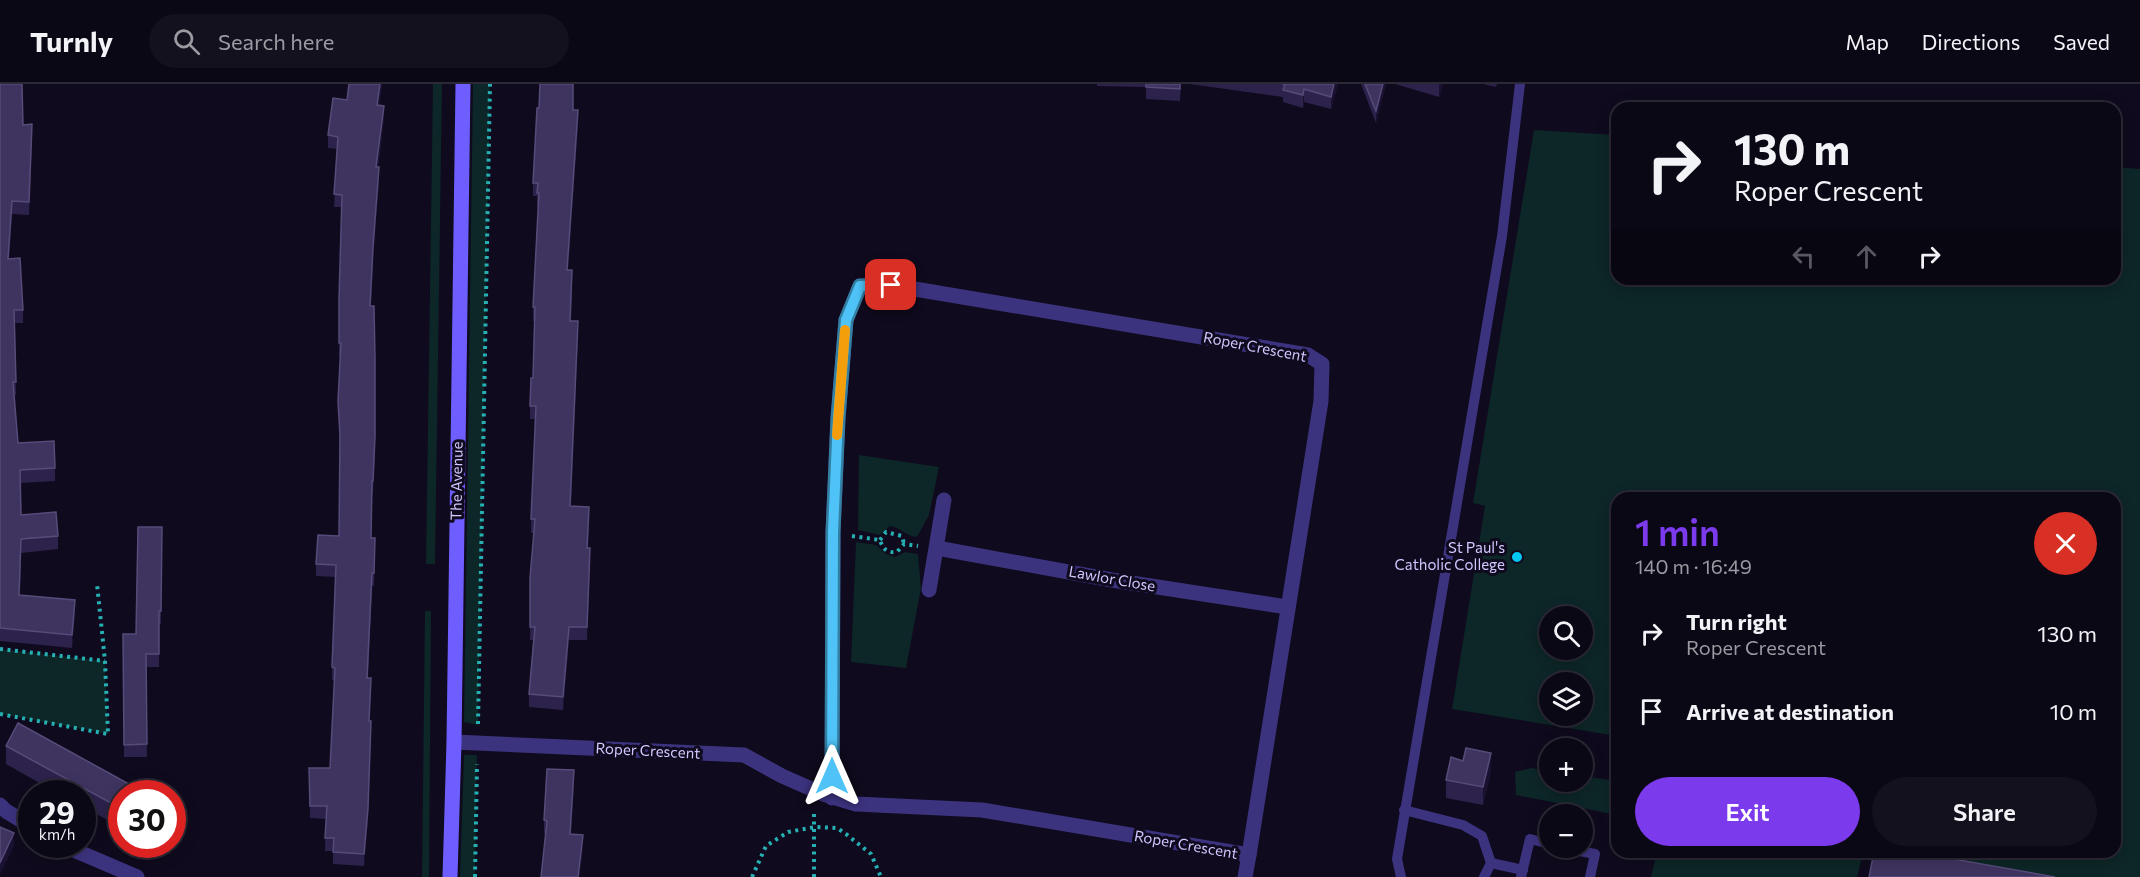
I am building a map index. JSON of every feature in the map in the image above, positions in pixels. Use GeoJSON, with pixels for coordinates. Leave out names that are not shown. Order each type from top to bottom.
{"type":"FeatureCollection","features":[{"type":"Feature","properties":{"kind":"street","name":"The Avenue"},"geometry":{"type":"LineString","coordinates":[[450,877],[463,84]]}},
{"type":"Feature","properties":{"kind":"street","name":"Roper Crescent"},"geometry":{"type":"LineString","coordinates":[[454,742],[744,755],[782,776],[827,796],[856,804],[982,810],[1249,855],[1321,401],[1322,364],[1308,355],[891,285],[860,286],[846,320],[838,418],[827,796]]}},
{"type":"Feature","properties":{"kind":"street"},"geometry":{"type":"LineString","coordinates":[[929,590],[944,500]]}},
{"type":"Feature","properties":{"kind":"street","name":"Lawlor Close"},"geometry":{"type":"LineString","coordinates":[[937,548],[1287,607]]}},
{"type":"Feature","properties":{"kind":"street"},"geometry":{"type":"LineString","coordinates":[[2,809],[18,819]]}},
{"type":"Feature","properties":{"kind":"street"},"geometry":{"type":"LineString","coordinates":[[1245,877],[1249,855]]}},
{"type":"Feature","properties":{"kind":"street"},"geometry":{"type":"LineString","coordinates":[[93,858],[137,877]]}},
{"type":"Feature","properties":{"kind":"lane"},"geometry":{"type":"LineString","coordinates":[[1401,877],[1396,859],[1502,237],[1520,84]]}},
{"type":"Feature","properties":{"kind":"lane"},"geometry":{"type":"LineString","coordinates":[[1404,810],[1463,825],[1482,836],[1491,863],[1484,877]]}},
{"type":"Feature","properties":{"kind":"lane"},"geometry":{"type":"LineString","coordinates":[[1491,863],[1522,874],[1530,839],[1539,841]]}},
{"type":"Feature","properties":{"kind":"lane"},"geometry":{"type":"LineString","coordinates":[[1590,877],[1595,854],[1593,854]]}},
{"type":"Feature","properties":{"kind":"path"},"geometry":{"type":"LineString","coordinates":[[478,733],[490,84]]}},
{"type":"Feature","properties":{"kind":"path"},"geometry":{"type":"LineString","coordinates":[[833,532],[880,540]]}},
{"type":"Feature","properties":{"kind":"path"},"geometry":{"type":"LineString","coordinates":[[880,540],[886,532],[895,533],[902,536],[904,544]]}},
{"type":"Feature","properties":{"kind":"path"},"geometry":{"type":"LineString","coordinates":[[880,540],[882,547],[890,552],[897,552],[904,544]]}},
{"type":"Feature","properties":{"kind":"path"},"geometry":{"type":"LineString","coordinates":[[904,544],[937,548]]}},
{"type":"Feature","properties":{"kind":"path"},"geometry":{"type":"LineString","coordinates":[[0,714],[108,734],[105,661],[97,584]]}},
{"type":"Feature","properties":{"kind":"path"},"geometry":{"type":"LineString","coordinates":[[0,649],[105,661]]}},
{"type":"Feature","properties":{"kind":"path"},"geometry":{"type":"LineString","coordinates":[[475,877],[477,755]]}},
{"type":"Feature","properties":{"kind":"path"},"geometry":{"type":"LineString","coordinates":[[814,877],[814,810],[827,796]]}},
{"type":"Feature","properties":{"kind":"path"},"geometry":{"type":"LineString","coordinates":[[752,877],[766,846],[788,832],[815,827],[837,828],[846,834],[871,854],[882,877]]}},
{"type":"Feature","properties":{"kind":"green space"},"geometry":{"type":"Polygon","coordinates":[[[433,84],[442,84],[435,564],[426,564],[433,84]]]}},
{"type":"Feature","properties":{"kind":"green space"},"geometry":{"type":"Polygon","coordinates":[[[473,84],[490,84],[478,725],[464,722],[473,84]]]}},
{"type":"Feature","properties":{"kind":"green space","name":"St Paul's Catholic College"},"geometry":{"type":"Polygon","coordinates":[[[1534,130],[1611,135],[1611,285],[2121,285],[2121,167],[2140,169],[2140,877],[1990,877],[1889,858],[2121,858],[2121,492],[1611,492],[1611,735],[1556,726],[1593,726],[1593,672],[1539,672],[1539,723],[1452,709],[1485,506],[1473,503],[1534,130]]]}},
{"type":"Feature","properties":{"kind":"green space"},"geometry":{"type":"Polygon","coordinates":[[[859,455],[939,467],[929,515],[917,537],[890,526],[880,535],[858,530],[859,455]]]}},
{"type":"Feature","properties":{"kind":"green space"},"geometry":{"type":"Polygon","coordinates":[[[856,542],[876,545],[886,554],[895,557],[905,552],[918,554],[921,588],[906,668],[851,662],[856,542]]]}},
{"type":"Feature","properties":{"kind":"green space"},"geometry":{"type":"Polygon","coordinates":[[[425,611],[431,611],[429,877],[422,877],[425,611]]]}},
{"type":"Feature","properties":{"kind":"green space"},"geometry":{"type":"Polygon","coordinates":[[[0,649],[105,661],[108,734],[0,714],[0,649]]]}},
{"type":"Feature","properties":{"kind":"green space"},"geometry":{"type":"Polygon","coordinates":[[[464,755],[477,755],[475,877],[460,877],[464,755]]]}},
{"type":"Feature","properties":{"kind":"green space"},"geometry":{"type":"Polygon","coordinates":[[[1531,768],[1539,769],[1539,792],[1593,792],[1593,777],[1611,780],[1611,814],[1593,810],[1593,804],[1561,804],[1516,795],[1515,772],[1531,768]]]}},
{"type":"Feature","properties":{"kind":"green space","name":"St Paul's Catholic College"},"geometry":{"type":"Polygon","coordinates":[[[1656,858],[1862,858],[1857,877],[1651,877],[1656,858]]]}},
{"type":"Feature","properties":{"kind":"building"},"geometry":{"type":"Polygon","coordinates":[[[0,84],[22,84],[23,125],[32,124],[29,202],[12,201],[8,259],[20,258],[23,310],[14,310],[16,382],[13,382],[18,443],[54,441],[55,468],[20,470],[21,515],[56,512],[58,536],[21,539],[19,595],[75,600],[72,635],[0,628],[0,84]]]}},
{"type":"Feature","properties":{"kind":"building"},"geometry":{"type":"Polygon","coordinates":[[[349,84],[380,84],[377,105],[384,106],[376,167],[379,167],[370,306],[374,306],[375,358],[371,538],[375,538],[367,678],[371,678],[369,721],[371,721],[364,854],[333,852],[334,838],[325,838],[327,806],[310,806],[309,768],[330,768],[335,668],[332,667],[336,565],[316,564],[318,535],[339,536],[338,401],[341,343],[339,343],[339,299],[342,195],[334,194],[338,137],[328,135],[333,98],[347,100],[349,84]]]}},
{"type":"Feature","properties":{"kind":"building"},"geometry":{"type":"Polygon","coordinates":[[[540,84],[573,84],[573,110],[578,110],[567,270],[572,270],[570,321],[578,321],[570,506],[589,507],[587,548],[590,548],[587,627],[569,627],[563,697],[529,694],[535,627],[530,627],[530,578],[535,519],[531,519],[536,406],[530,406],[531,378],[533,378],[535,307],[533,307],[539,193],[537,193],[538,183],[533,183],[540,84]]]}},
{"type":"Feature","properties":{"kind":"building"},"geometry":{"type":"Polygon","coordinates":[[[1146,84],[1180,84],[1180,89],[1146,87],[1146,84]]]}},
{"type":"Feature","properties":{"kind":"building"},"geometry":{"type":"Polygon","coordinates":[[[1285,84],[1334,84],[1331,97],[1304,89],[1303,95],[1283,90],[1285,84]]]}},
{"type":"Feature","properties":{"kind":"building"},"geometry":{"type":"Polygon","coordinates":[[[1365,84],[1383,84],[1376,111],[1365,84]]]}},
{"type":"Feature","properties":{"kind":"building"},"geometry":{"type":"Polygon","coordinates":[[[138,527],[162,527],[159,654],[146,654],[147,744],[124,745],[123,634],[136,634],[138,527]]]}},
{"type":"Feature","properties":{"kind":"building"},"geometry":{"type":"Polygon","coordinates":[[[18,723],[122,780],[108,780],[108,801],[96,795],[96,780],[69,780],[6,746],[18,723]]]}},
{"type":"Feature","properties":{"kind":"building"},"geometry":{"type":"Polygon","coordinates":[[[1466,748],[1491,753],[1483,787],[1446,780],[1451,757],[1463,761],[1466,748]]]}},
{"type":"Feature","properties":{"kind":"building"},"geometry":{"type":"Polygon","coordinates":[[[547,769],[574,770],[570,834],[583,835],[578,877],[541,877],[547,821],[544,820],[547,769]]]}},
{"type":"Feature","properties":{"kind":"building"},"geometry":{"type":"Polygon","coordinates":[[[0,827],[14,833],[0,863],[0,827]]]}},
{"type":"Feature","properties":{"kind":"building"},"geometry":{"type":"Polygon","coordinates":[[[1873,858],[1948,858],[2055,877],[1869,877],[1873,858]]]}},
{"type":"Feature","properties":{"kind":"slow traffic"},"geometry":{"type":"LineString","coordinates":[[837,435],[845,330]]}},
{"type":"Feature","properties":{"kind":"place","name":"St Paul's Catholic College"},"geometry":{"type":"Point","coordinates":[1517,557]}},
{"type":"Feature","properties":{"kind":"route"},"geometry":{"type":"LineString","coordinates":[[832,776],[833,532],[838,418],[846,320],[860,286],[891,285]]}}]}
